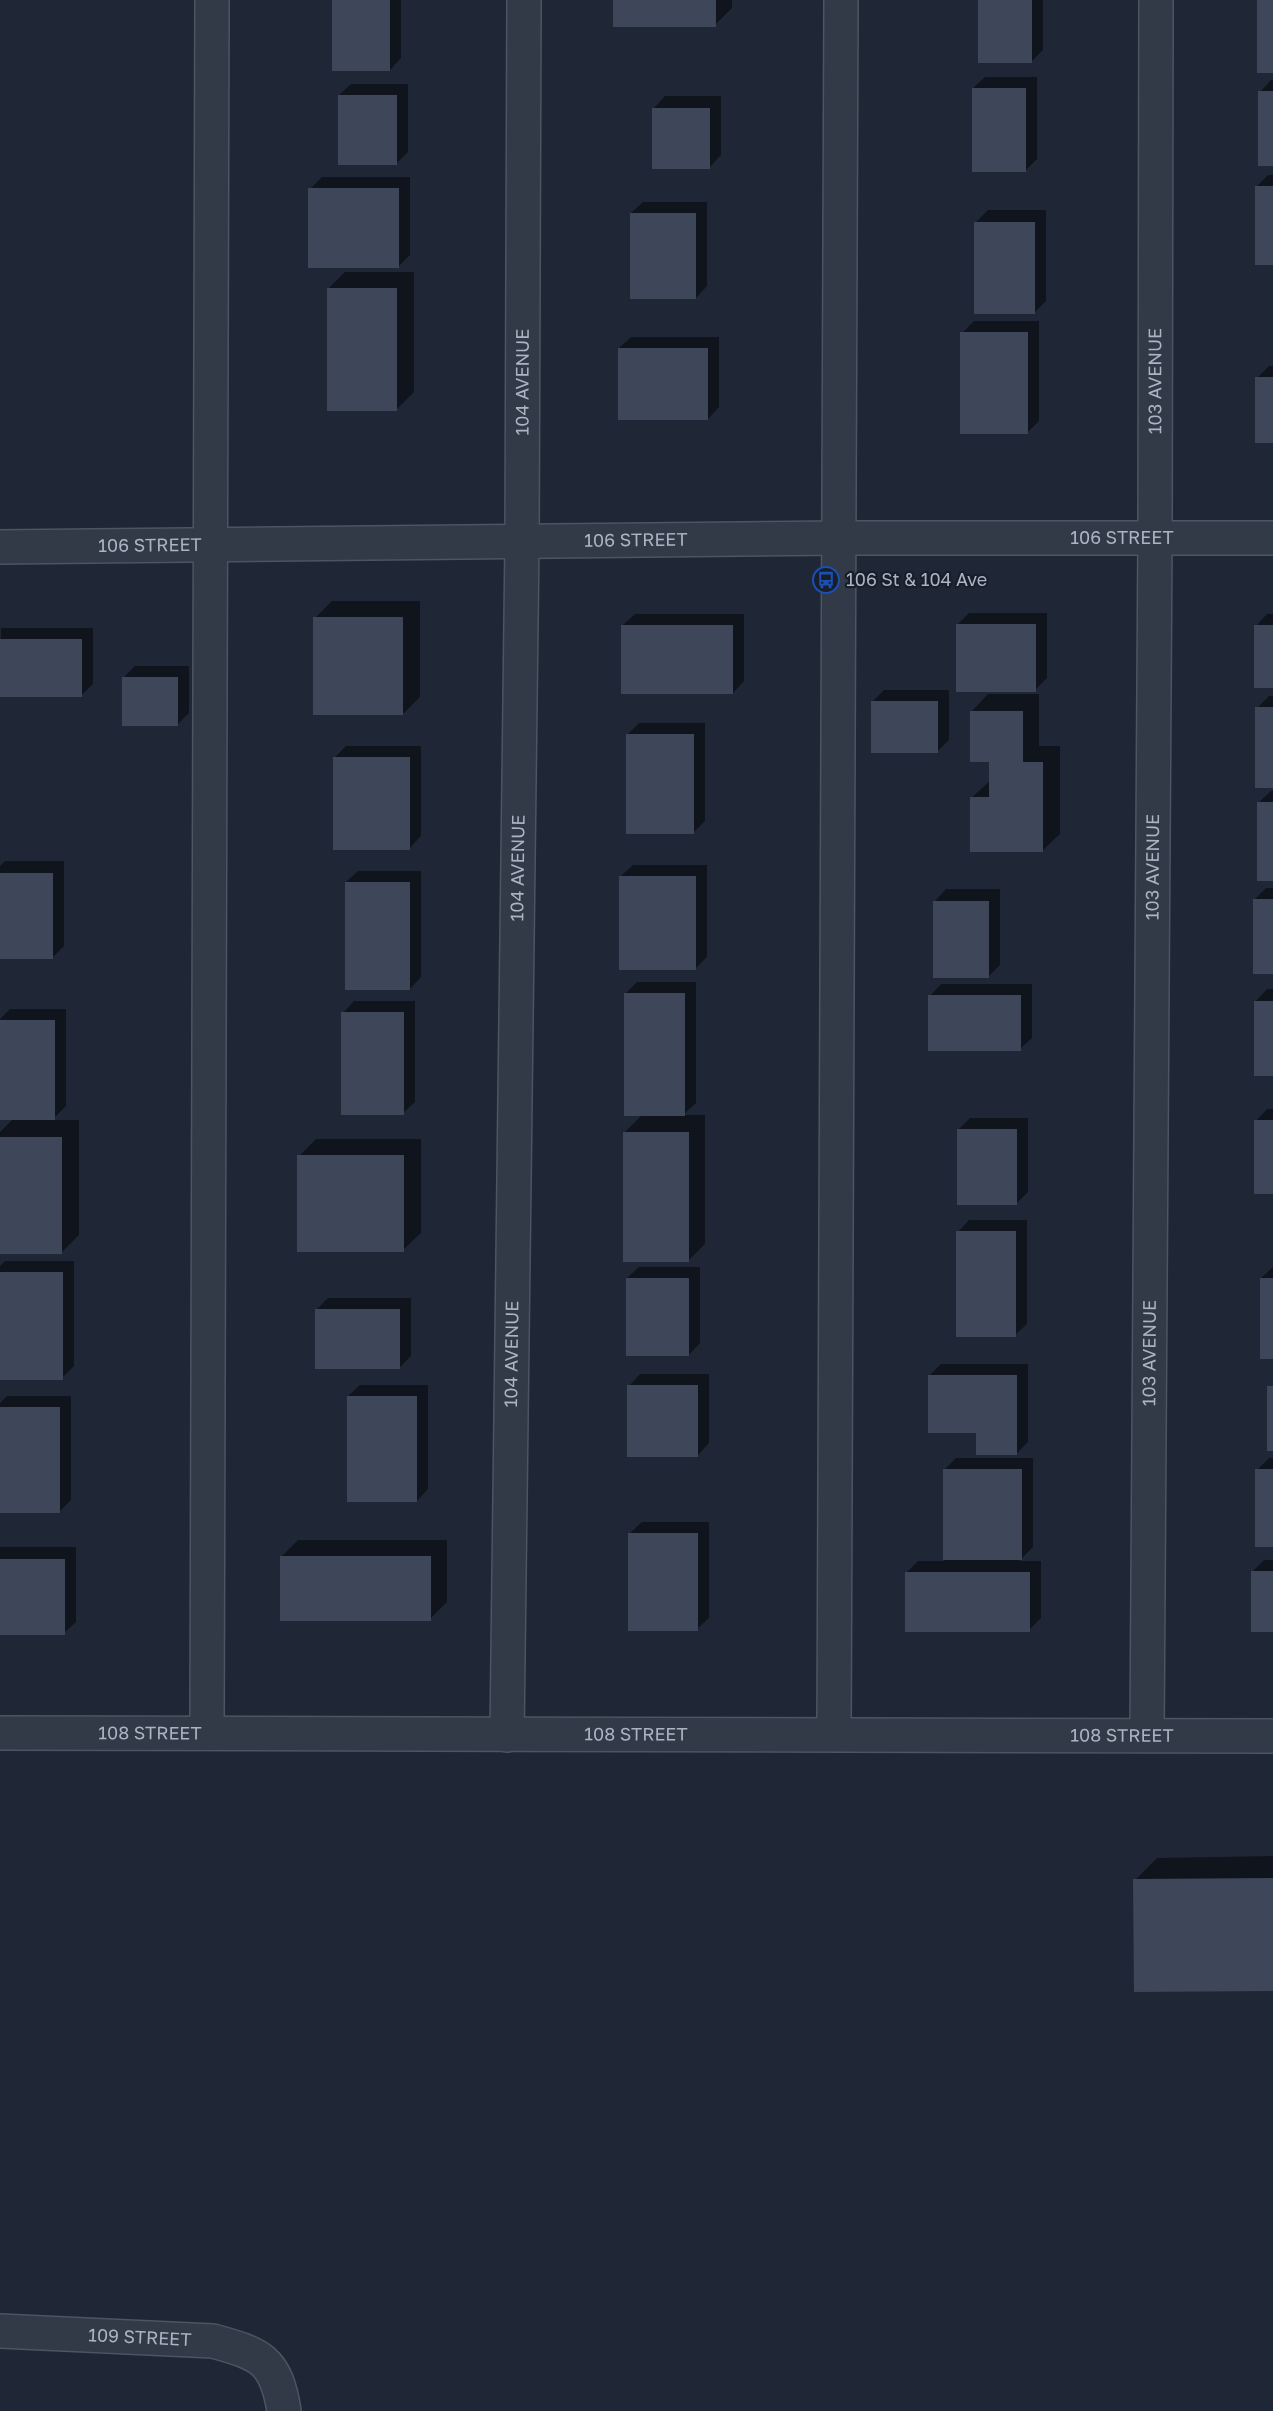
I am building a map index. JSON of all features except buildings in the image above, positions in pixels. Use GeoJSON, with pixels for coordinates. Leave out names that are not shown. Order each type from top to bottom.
{"type":"FeatureCollection","features":[{"type":"Feature","properties":{"kind":"street"},"geometry":{"type":"LineString","coordinates":[[207,1733],[213,0]]}},
{"type":"Feature","properties":{"kind":"street","name":"104 AVENUE"},"geometry":{"type":"LineString","coordinates":[[507,1735],[522,542],[524,0]]}},
{"type":"Feature","properties":{"kind":"street"},"geometry":{"type":"LineString","coordinates":[[834,1733],[841,0]]}},
{"type":"Feature","properties":{"kind":"street","name":"103 AVENUE"},"geometry":{"type":"LineString","coordinates":[[1147,1734],[1156,0]]}},
{"type":"Feature","properties":{"kind":"street","name":"106 STREET"},"geometry":{"type":"LineString","coordinates":[[0,548],[840,538],[1273,538]]}},
{"type":"Feature","properties":{"kind":"street","name":"108 STREET"},"geometry":{"type":"LineString","coordinates":[[0,1733],[507,1735],[834,1733],[1273,1736]]}},
{"type":"Feature","properties":{"kind":"street","name":"109 STREET"},"geometry":{"type":"LineString","coordinates":[[0,2331],[213,2341],[245,2350],[271,2366],[282,2395],[284,2411]]}},
{"type":"Feature","properties":{"kind":"place","name":"106 St & 104 Ave"},"geometry":{"type":"Point","coordinates":[826,580]}}]}
